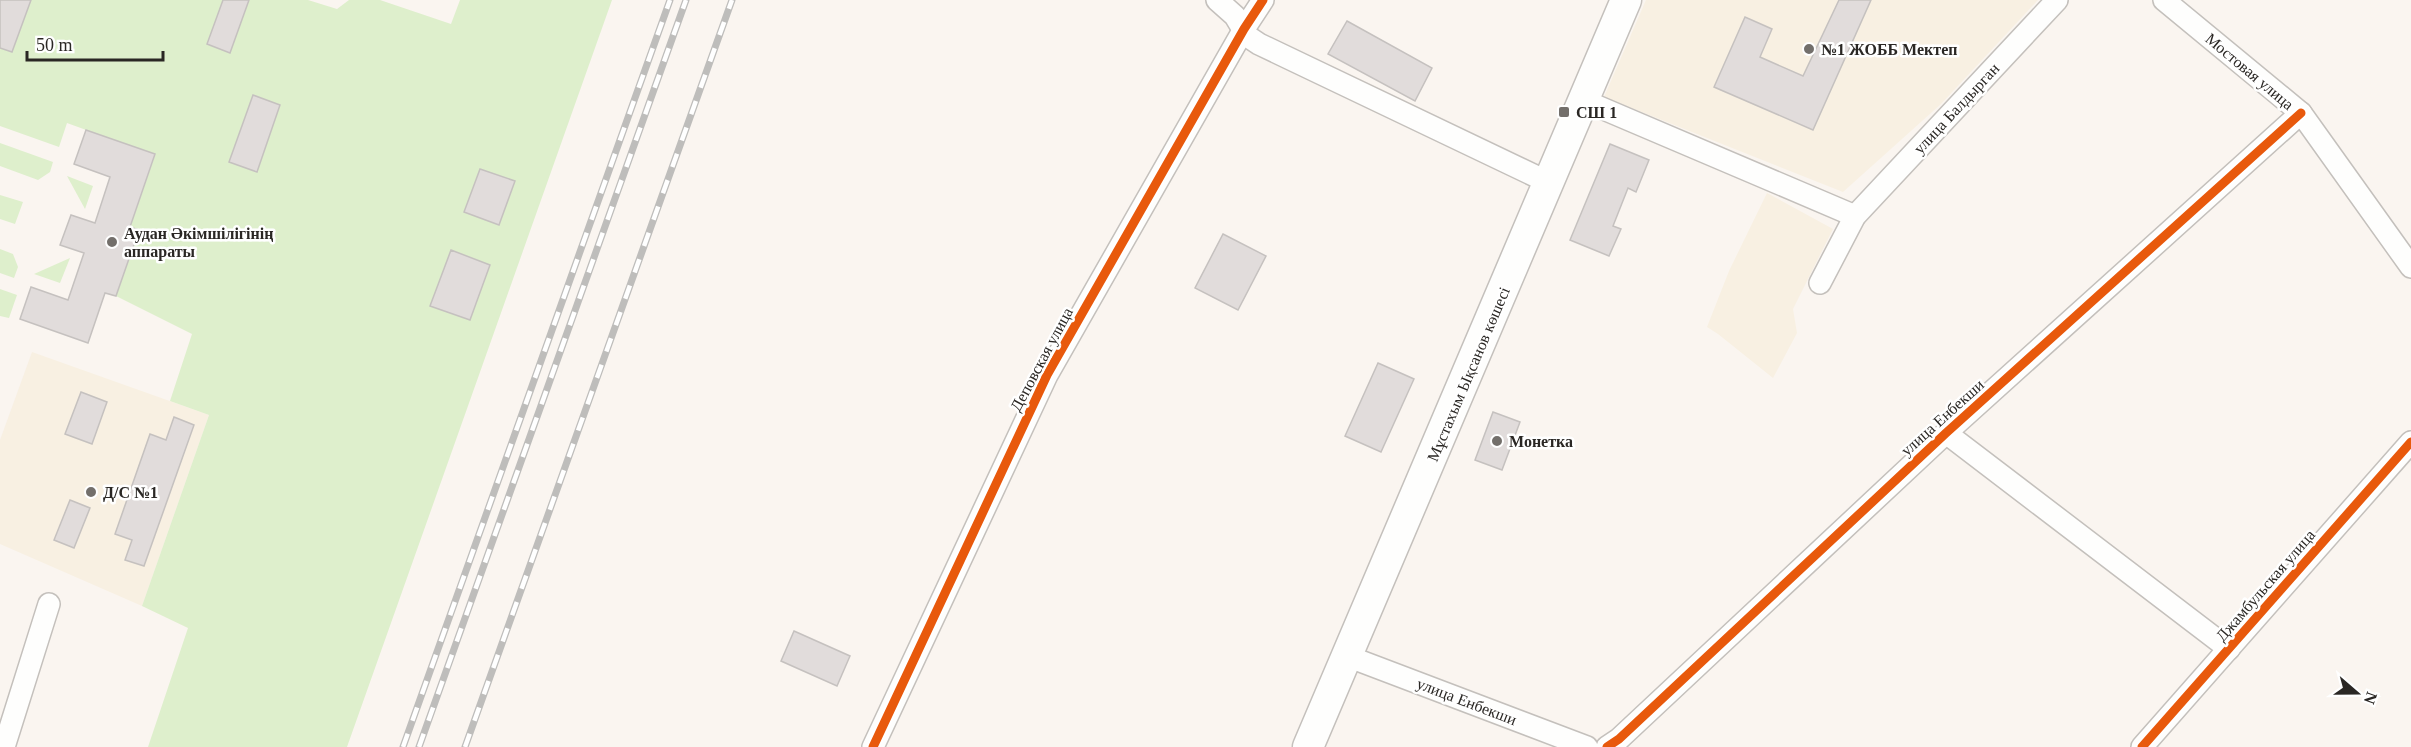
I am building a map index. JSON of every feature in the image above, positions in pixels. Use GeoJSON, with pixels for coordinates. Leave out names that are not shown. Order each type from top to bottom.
{"type":"FeatureCollection","features":[{"type":"Feature","properties":{"kind":"main road","name":"Мұстахым Ықсанов көшесі"},"geometry":{"type":"LineString","coordinates":[[1308,747],[1585,101],[1626,0]]}},
{"type":"Feature","properties":{"kind":"street"},"geometry":{"type":"LineString","coordinates":[[1217,0],[1235,16],[1248,36],[1258,44],[1550,183]]}},
{"type":"Feature","properties":{"kind":"street","name":"Деповская улица"},"geometry":{"type":"LineString","coordinates":[[873,747],[1047,375],[1244,29],[1263,0]]}},
{"type":"Feature","properties":{"kind":"street","name":"улица Балдырган"},"geometry":{"type":"LineString","coordinates":[[1820,283],[1855,216],[2057,0]]}},
{"type":"Feature","properties":{"kind":"street","name":"Мостовая улица"},"geometry":{"type":"LineString","coordinates":[[2164,0],[2301,113],[2411,267]]}},
{"type":"Feature","properties":{"kind":"street"},"geometry":{"type":"LineString","coordinates":[[1585,101],[1855,216]]}},
{"type":"Feature","properties":{"kind":"street","name":"улица Енбекши"},"geometry":{"type":"LineString","coordinates":[[1606,747],[1619,739],[1946,433],[2301,113]]}},
{"type":"Feature","properties":{"kind":"street"},"geometry":{"type":"LineString","coordinates":[[1946,433],[2229,649]]}},
{"type":"Feature","properties":{"kind":"street","name":"Джамбульская улица"},"geometry":{"type":"LineString","coordinates":[[2142,747],[2411,442]]}},
{"type":"Feature","properties":{"kind":"street"},"geometry":{"type":"LineString","coordinates":[[4,747],[49,604]]}},
{"type":"Feature","properties":{"kind":"street","name":"улица Енбекши"},"geometry":{"type":"LineString","coordinates":[[1347,656],[1587,747]]}},
{"type":"Feature","properties":{"kind":"shaded area","name":"№1 ЖОББ Мектеп"},"geometry":{"type":"Polygon","coordinates":[[[1646,0],[2038,0],[1941,104],[1843,192],[1604,97],[1646,0]]]}},
{"type":"Feature","properties":{"kind":"shaded area"},"geometry":{"type":"Polygon","coordinates":[[[1767,193],[1833,229],[1793,309],[1797,333],[1773,378],[1707,327],[1729,271],[1767,193]]]}},
{"type":"Feature","properties":{"kind":"shaded area","name":"Д/С №1"},"geometry":{"type":"Polygon","coordinates":[[[32,352],[209,415],[142,606],[0,544],[0,440],[32,352]]]}},
{"type":"Feature","properties":{"kind":"green space"},"geometry":{"type":"Polygon","coordinates":[[[0,0],[308,0],[337,9],[349,0],[380,0],[451,24],[460,0],[612,0],[347,747],[148,747],[188,628],[142,606],[209,415],[170,401],[192,334],[116,296],[139,230],[130,227],[155,155],[67,123],[59,147],[0,126],[0,0]]]}},
{"type":"Feature","properties":{"kind":"green space"},"geometry":{"type":"Polygon","coordinates":[[[0,143],[53,162],[50,172],[38,180],[0,166],[0,143]]]}},
{"type":"Feature","properties":{"kind":"green space"},"geometry":{"type":"Polygon","coordinates":[[[67,176],[93,186],[85,209],[67,176]]]}},
{"type":"Feature","properties":{"kind":"green space"},"geometry":{"type":"Polygon","coordinates":[[[0,195],[23,202],[15,224],[0,219],[0,195]]]}},
{"type":"Feature","properties":{"kind":"green space"},"geometry":{"type":"Polygon","coordinates":[[[0,249],[13,254],[18,267],[14,278],[0,273],[0,249]]]}},
{"type":"Feature","properties":{"kind":"green space"},"geometry":{"type":"Polygon","coordinates":[[[70,258],[60,283],[34,274],[70,258]]]}},
{"type":"Feature","properties":{"kind":"green space"},"geometry":{"type":"Polygon","coordinates":[[[0,289],[17,295],[9,318],[0,316],[0,289]]]}},
{"type":"Feature","properties":{"kind":"building"},"geometry":{"type":"Polygon","coordinates":[[[0,0],[31,0],[12,52],[0,48],[0,0]]]}},
{"type":"Feature","properties":{"kind":"building"},"geometry":{"type":"Polygon","coordinates":[[[223,0],[249,0],[230,53],[207,44],[223,0]]]}},
{"type":"Feature","properties":{"kind":"building"},"geometry":{"type":"Polygon","coordinates":[[[1839,0],[1871,0],[1813,130],[1714,87],[1745,17],[1772,29],[1760,57],[1803,76],[1839,0]]]}},
{"type":"Feature","properties":{"kind":"building"},"geometry":{"type":"Polygon","coordinates":[[[1347,21],[1432,68],[1415,101],[1328,54],[1347,21]]]}},
{"type":"Feature","properties":{"kind":"building"},"geometry":{"type":"Polygon","coordinates":[[[253,95],[280,105],[257,172],[229,162],[253,95]]]}},
{"type":"Feature","properties":{"kind":"building","name":"Аудан Әкімшілігінің аппараты"},"geometry":{"type":"Polygon","coordinates":[[[86,130],[155,154],[130,227],[139,230],[116,296],[105,293],[88,343],[20,319],[31,287],[68,300],[84,253],[60,245],[71,215],[95,223],[110,177],[74,164],[86,130]]]}},
{"type":"Feature","properties":{"kind":"building"},"geometry":{"type":"Polygon","coordinates":[[[1610,144],[1649,160],[1636,192],[1628,188],[1613,226],[1621,229],[1609,256],[1570,240],[1610,144]]]}},
{"type":"Feature","properties":{"kind":"building"},"geometry":{"type":"Polygon","coordinates":[[[480,169],[515,181],[499,225],[464,212],[480,169]]]}},
{"type":"Feature","properties":{"kind":"building"},"geometry":{"type":"Polygon","coordinates":[[[1223,234],[1266,256],[1238,310],[1195,288],[1223,234]]]}},
{"type":"Feature","properties":{"kind":"building"},"geometry":{"type":"Polygon","coordinates":[[[451,250],[490,265],[470,320],[430,306],[451,250]]]}},
{"type":"Feature","properties":{"kind":"building"},"geometry":{"type":"Polygon","coordinates":[[[1378,363],[1414,379],[1381,452],[1345,436],[1378,363]]]}},
{"type":"Feature","properties":{"kind":"building"},"geometry":{"type":"Polygon","coordinates":[[[81,392],[107,402],[92,444],[65,434],[81,392]]]}},
{"type":"Feature","properties":{"kind":"building","name":"Монетка"},"geometry":{"type":"Polygon","coordinates":[[[1493,412],[1520,422],[1502,470],[1475,460],[1493,412]]]}},
{"type":"Feature","properties":{"kind":"building","name":"Д/С №1"},"geometry":{"type":"Polygon","coordinates":[[[174,417],[194,425],[144,566],[125,560],[132,540],[115,534],[150,434],[166,440],[174,417]]]}},
{"type":"Feature","properties":{"kind":"building"},"geometry":{"type":"Polygon","coordinates":[[[70,500],[90,508],[74,548],[54,540],[70,500]]]}},
{"type":"Feature","properties":{"kind":"building"},"geometry":{"type":"Polygon","coordinates":[[[794,631],[850,656],[837,686],[781,661],[794,631]]]}},
{"type":"Feature","properties":{"kind":"railway"},"geometry":{"type":"LineString","coordinates":[[403,747],[670,0]]}},
{"type":"Feature","properties":{"kind":"railway"},"geometry":{"type":"LineString","coordinates":[[419,747],[686,0]]}},
{"type":"Feature","properties":{"kind":"railway"},"geometry":{"type":"LineString","coordinates":[[465,747],[732,0]]}},
{"type":"Feature","properties":{"kind":"cycle path"},"geometry":{"type":"LineString","coordinates":[[873,747],[1047,375],[1244,29],[1263,0]]}},
{"type":"Feature","properties":{"kind":"cycle path"},"geometry":{"type":"LineString","coordinates":[[1607,747],[1619,739],[1946,433],[2301,113]]}},
{"type":"Feature","properties":{"kind":"cycle path"},"geometry":{"type":"LineString","coordinates":[[2142,747],[2411,442]]}},
{"type":"Feature","properties":{"kind":"place","name":"№1 ЖОББ Мектеп"},"geometry":{"type":"Point","coordinates":[1809,49]}},
{"type":"Feature","properties":{"kind":"place","name":"СШ 1"},"geometry":{"type":"Point","coordinates":[1564,112]}},
{"type":"Feature","properties":{"kind":"place","name":"Аудан Әкімшілігінің аппараты"},"geometry":{"type":"Point","coordinates":[112,242]}},
{"type":"Feature","properties":{"kind":"place","name":"Монетка"},"geometry":{"type":"Point","coordinates":[1497,441]}},
{"type":"Feature","properties":{"kind":"place","name":"Д/С №1"},"geometry":{"type":"Point","coordinates":[91,492]}}]}
